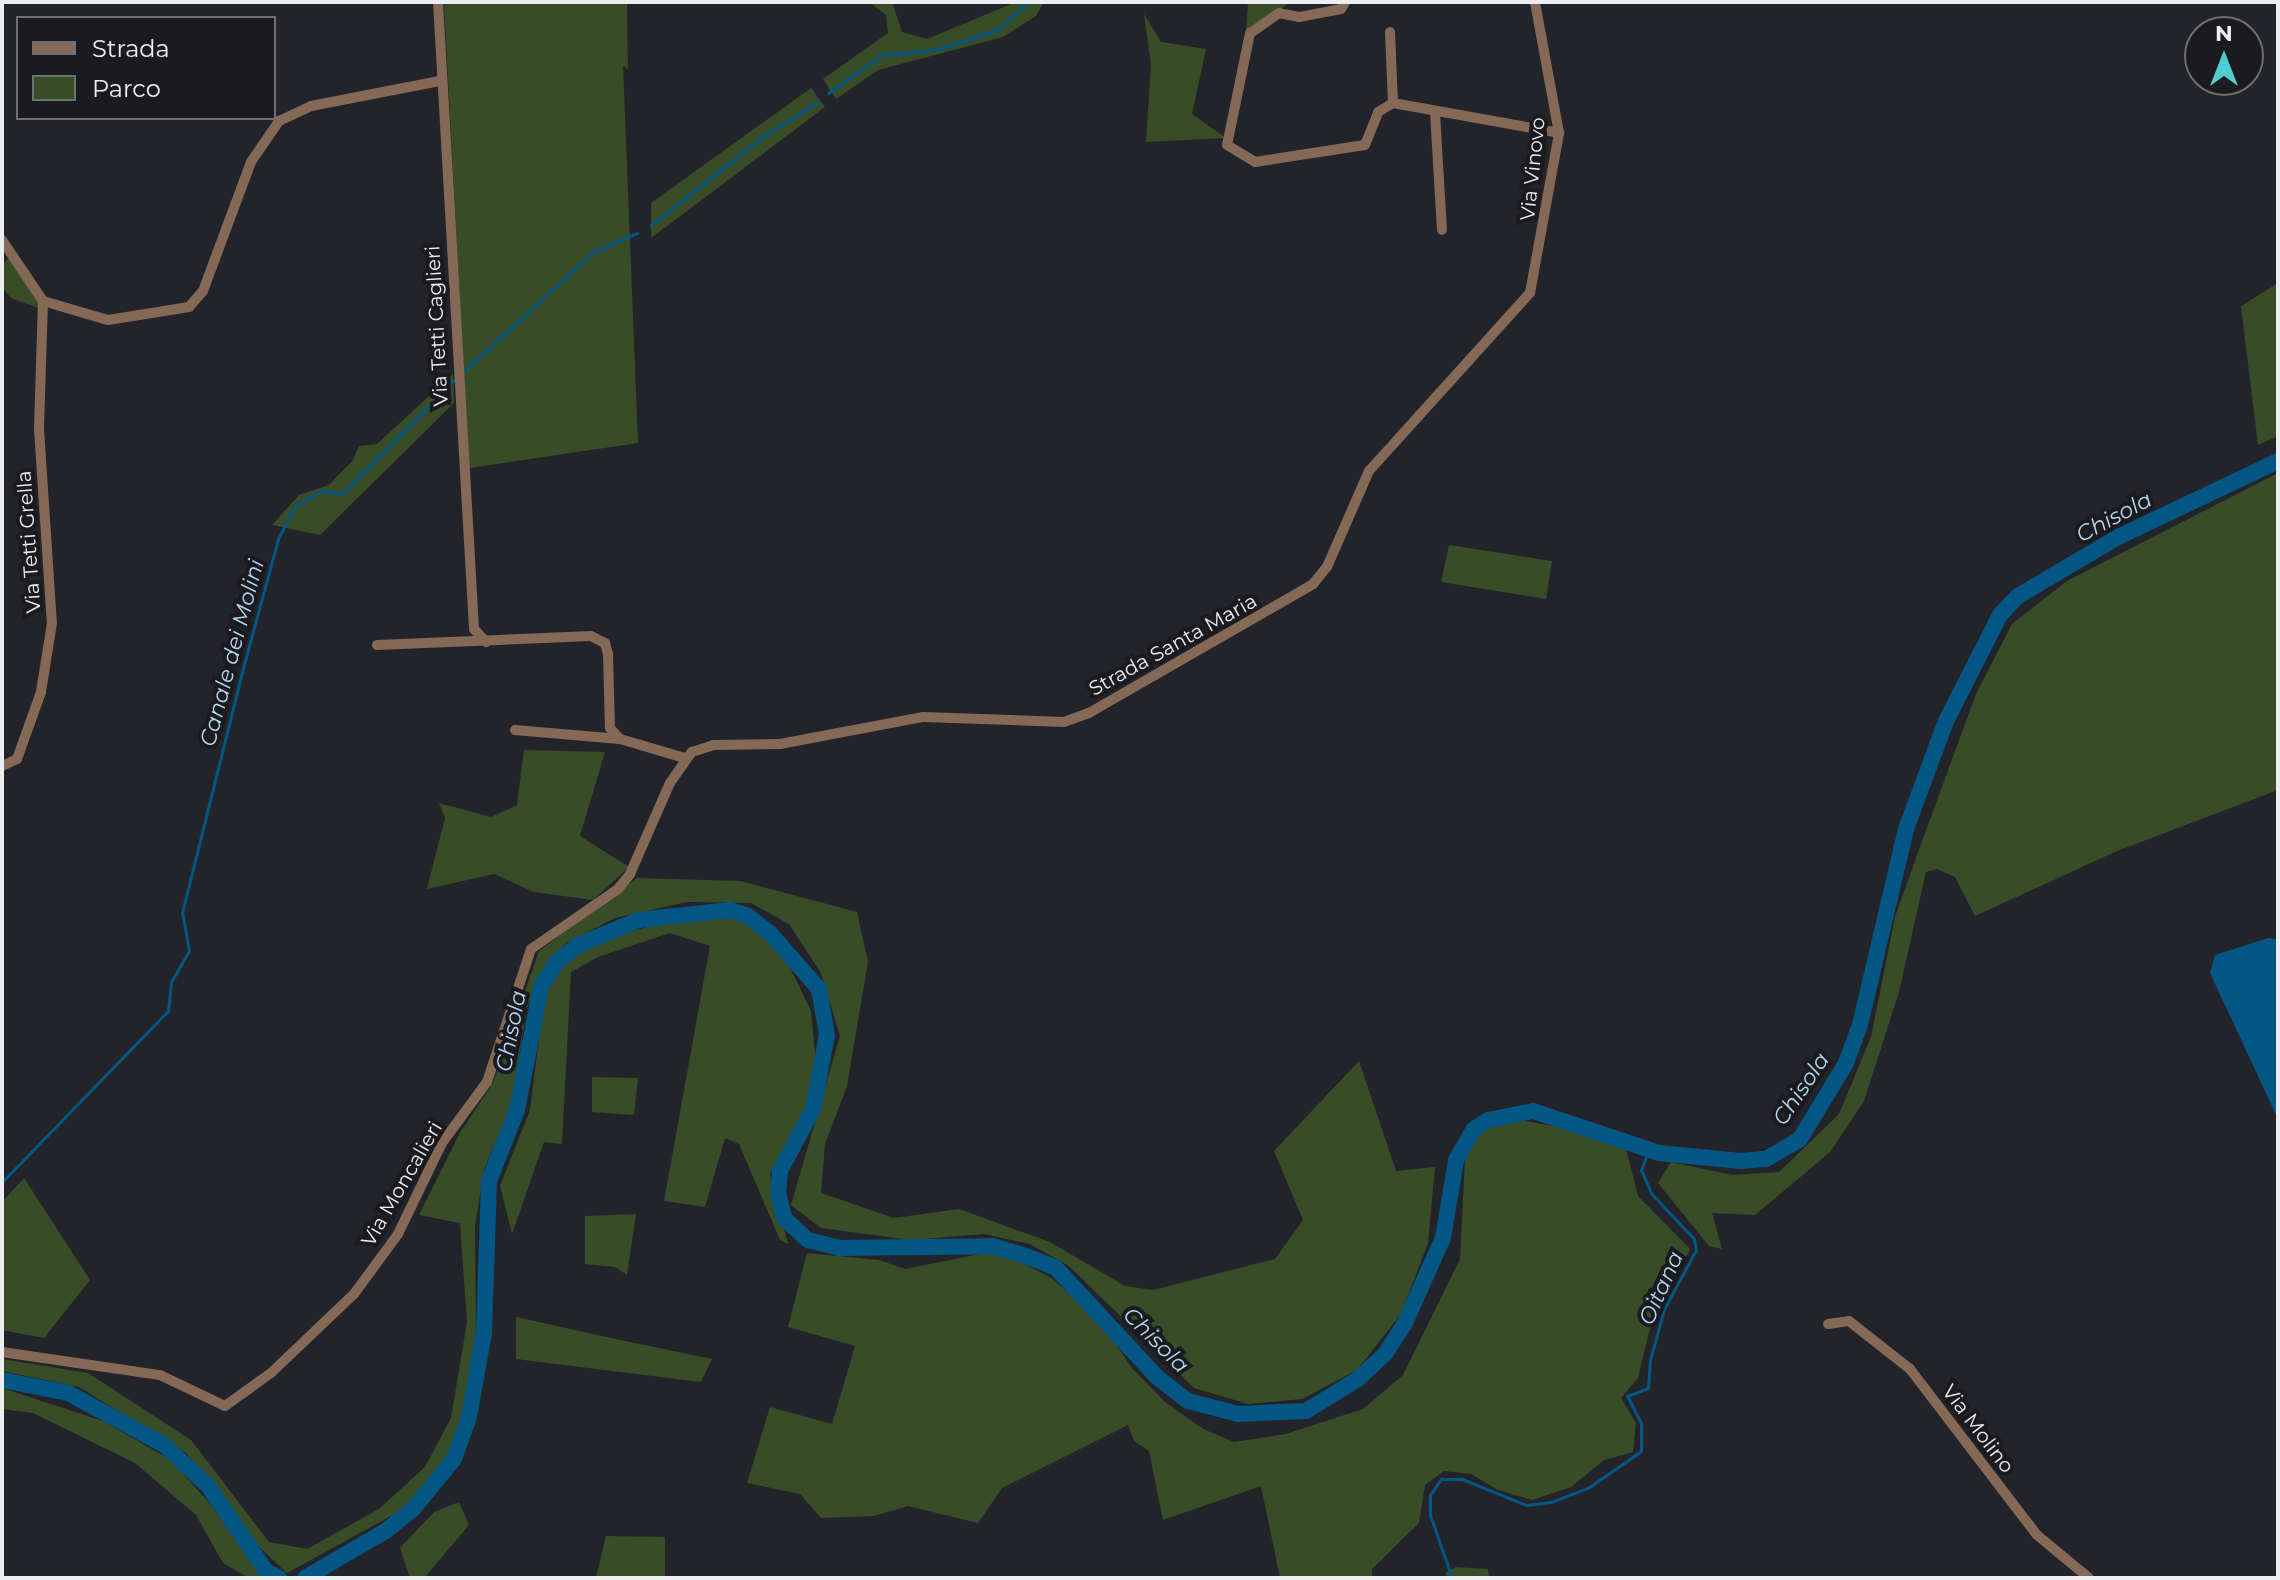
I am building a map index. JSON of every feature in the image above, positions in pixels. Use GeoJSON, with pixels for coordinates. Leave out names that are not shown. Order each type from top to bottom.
{"type":"FeatureCollection","features":[{"type":"Feature","properties":{"kind":"street","name":"Via Tetti Caglieri"},"geometry":{"type":"LineString","coordinates":[[438,2],[440,81],[474,629],[486,642]]}},
{"type":"Feature","properties":{"kind":"street"},"geometry":{"type":"LineString","coordinates":[[1345,2],[1341,9],[1299,17],[1279,13],[1250,33],[1227,145],[1255,162],[1365,145],[1378,112],[1393,103],[1559,133]]}},
{"type":"Feature","properties":{"kind":"street","name":"Via Vinovo"},"geometry":{"type":"LineString","coordinates":[[1530,293],[1559,133],[1535,2]]}},
{"type":"Feature","properties":{"kind":"street"},"geometry":{"type":"LineString","coordinates":[[1390,32],[1393,103]]}},
{"type":"Feature","properties":{"kind":"street"},"geometry":{"type":"LineString","coordinates":[[2,240],[43,301],[83,317],[108,320],[189,307],[203,291],[251,162],[279,121],[311,106],[440,81]]}},
{"type":"Feature","properties":{"kind":"street"},"geometry":{"type":"LineString","coordinates":[[1435,113],[1442,230]]}},
{"type":"Feature","properties":{"kind":"street","name":"Strada Santa Maria"},"geometry":{"type":"LineString","coordinates":[[685,758],[713,745],[780,744],[923,717],[1064,722],[1089,713],[1313,584],[1327,567],[1369,471],[1530,293]]}},
{"type":"Feature","properties":{"kind":"street","name":"Via Tetti Grella"},"geometry":{"type":"LineString","coordinates":[[2,766],[17,759],[41,692],[50,645],[39,429],[43,301]]}},
{"type":"Feature","properties":{"kind":"street"},"geometry":{"type":"LineString","coordinates":[[377,645],[591,636],[605,643],[610,728],[620,739]]}},
{"type":"Feature","properties":{"kind":"street"},"geometry":{"type":"LineString","coordinates":[[515,730],[620,739],[685,758]]}},
{"type":"Feature","properties":{"kind":"street","name":"Via Moncalieri"},"geometry":{"type":"LineString","coordinates":[[2,1352],[160,1375],[225,1406],[271,1373],[354,1294],[398,1234],[442,1143],[487,1082],[531,949],[618,889],[685,758]]}},
{"type":"Feature","properties":{"kind":"street","name":"Via Molino"},"geometry":{"type":"LineString","coordinates":[[1828,1324],[1849,1321],[1910,1369],[2037,1535],[2089,1578]]}},
{"type":"Feature","properties":{"kind":"green space"},"geometry":{"type":"Polygon","coordinates":[[[627,2],[628,70],[623,65],[638,443],[469,468],[444,4],[627,2]]]}},
{"type":"Feature","properties":{"kind":"green space"},"geometry":{"type":"Polygon","coordinates":[[[869,2],[892,2],[902,32],[927,39],[1016,2],[1044,2],[1036,16],[1003,37],[878,70],[836,99],[823,79],[888,33],[886,15],[869,2]]]}},
{"type":"Feature","properties":{"kind":"green space"},"geometry":{"type":"Polygon","coordinates":[[[1248,2],[1287,2],[1288,4],[1246,32],[1248,2]]]}},
{"type":"Feature","properties":{"kind":"green space"},"geometry":{"type":"Polygon","coordinates":[[[1144,14],[1161,42],[1206,49],[1192,114],[1226,138],[1146,142],[1151,65],[1144,14]]]}},
{"type":"Feature","properties":{"kind":"green space"},"geometry":{"type":"Polygon","coordinates":[[[811,88],[825,107],[651,238],[651,203],[811,88]]]}},
{"type":"Feature","properties":{"kind":"green space"},"geometry":{"type":"Polygon","coordinates":[[[11,256],[24,271],[41,309],[11,298],[2,287],[2,265],[11,256]]]}},
{"type":"Feature","properties":{"kind":"green space"},"geometry":{"type":"Polygon","coordinates":[[[2278,283],[2278,436],[2258,445],[2241,306],[2278,283]]]}},
{"type":"Feature","properties":{"kind":"green space"},"geometry":{"type":"Polygon","coordinates":[[[453,374],[454,403],[320,535],[272,525],[299,495],[329,485],[353,460],[359,446],[377,444],[453,374]]]}},
{"type":"Feature","properties":{"kind":"green space"},"geometry":{"type":"Polygon","coordinates":[[[2278,473],[2278,790],[2117,851],[1975,916],[1955,877],[1937,869],[1926,872],[1899,992],[1864,1101],[1830,1152],[1755,1215],[1712,1213],[1722,1249],[1709,1246],[1658,1183],[1671,1162],[1732,1175],[1779,1172],[1839,1114],[1871,1037],[1895,917],[1976,694],[2012,624],[2067,581],[2278,473]]]}},
{"type":"Feature","properties":{"kind":"green space"},"geometry":{"type":"Polygon","coordinates":[[[1449,545],[1552,561],[1546,599],[1441,582],[1449,545]]]}},
{"type":"Feature","properties":{"kind":"green space"},"geometry":{"type":"Polygon","coordinates":[[[524,750],[605,752],[580,836],[629,867],[593,900],[534,892],[494,874],[427,889],[445,818],[439,803],[491,817],[517,805],[524,750]]]}},
{"type":"Feature","properties":{"kind":"green space"},"geometry":{"type":"Polygon","coordinates":[[[637,878],[740,881],[857,912],[868,962],[847,1086],[825,1144],[821,1193],[894,1218],[959,1209],[1050,1242],[1125,1286],[1153,1290],[1275,1259],[1303,1220],[1274,1151],[1359,1061],[1396,1171],[1435,1167],[1428,1243],[1401,1314],[1357,1370],[1302,1399],[1248,1404],[1194,1388],[1069,1266],[1030,1244],[984,1234],[911,1240],[821,1228],[791,1205],[840,1036],[821,973],[789,924],[751,903],[687,902],[615,918],[566,943],[539,976],[527,1008],[511,1106],[484,1170],[475,1226],[476,1334],[462,1421],[444,1466],[402,1510],[287,1573],[257,1545],[186,1453],[79,1387],[2,1371],[2,1359],[88,1373],[191,1440],[269,1542],[307,1549],[379,1509],[425,1467],[451,1418],[467,1322],[460,1223],[419,1215],[461,1131],[493,1083],[539,951],[637,878]]]}},
{"type":"Feature","properties":{"kind":"green space"},"geometry":{"type":"Polygon","coordinates":[[[742,918],[783,953],[811,1011],[816,1064],[806,1111],[770,1174],[788,1244],[780,1240],[739,1144],[725,1138],[705,1207],[664,1201],[710,946],[670,933],[598,957],[571,972],[562,1144],[544,1142],[512,1234],[500,1186],[530,1110],[544,997],[564,963],[600,940],[676,919],[742,918]]]}},
{"type":"Feature","properties":{"kind":"green space"},"geometry":{"type":"Polygon","coordinates":[[[592,1077],[638,1078],[634,1115],[592,1112],[592,1077]]]}},
{"type":"Feature","properties":{"kind":"green space"},"geometry":{"type":"Polygon","coordinates":[[[1515,1119],[1564,1128],[1626,1149],[1638,1196],[1690,1249],[1649,1332],[1638,1378],[1621,1398],[1636,1423],[1633,1452],[1604,1460],[1571,1487],[1532,1500],[1498,1490],[1471,1474],[1444,1471],[1425,1485],[1419,1523],[1372,1569],[1372,1578],[1280,1578],[1261,1486],[1163,1520],[1149,1451],[1134,1441],[1128,1425],[1002,1488],[978,1523],[908,1506],[874,1516],[821,1518],[800,1494],[747,1483],[770,1407],[832,1424],[855,1346],[788,1327],[807,1253],[879,1260],[905,1269],[985,1253],[1008,1255],[1053,1279],[1105,1327],[1131,1367],[1165,1402],[1203,1429],[1234,1442],[1286,1434],[1363,1409],[1403,1375],[1460,1259],[1465,1161],[1477,1133],[1515,1119]]]}},
{"type":"Feature","properties":{"kind":"green space"},"geometry":{"type":"Polygon","coordinates":[[[24,1178],[90,1280],[44,1338],[2,1330],[2,1202],[24,1178]]]}},
{"type":"Feature","properties":{"kind":"green space"},"geometry":{"type":"Polygon","coordinates":[[[636,1214],[627,1275],[615,1267],[585,1264],[585,1216],[636,1214]]]}},
{"type":"Feature","properties":{"kind":"green space"},"geometry":{"type":"Polygon","coordinates":[[[516,1317],[712,1359],[701,1382],[516,1359],[516,1317]]]}},
{"type":"Feature","properties":{"kind":"green space"},"geometry":{"type":"Polygon","coordinates":[[[2,1388],[103,1421],[171,1460],[212,1506],[251,1563],[272,1578],[249,1578],[223,1563],[196,1515],[135,1463],[33,1413],[2,1409],[2,1388]]]}},
{"type":"Feature","properties":{"kind":"green space"},"geometry":{"type":"Polygon","coordinates":[[[459,1502],[469,1525],[424,1578],[410,1578],[400,1548],[434,1512],[459,1502]]]}},
{"type":"Feature","properties":{"kind":"green space"},"geometry":{"type":"Polygon","coordinates":[[[606,1536],[665,1537],[665,1578],[596,1578],[606,1536]]]}},
{"type":"Feature","properties":{"kind":"green space"},"geometry":{"type":"Polygon","coordinates":[[[1456,1567],[1488,1569],[1489,1578],[1448,1578],[1445,1573],[1456,1567]]]}},
{"type":"Feature","properties":{"kind":"water"},"geometry":{"type":"Polygon","coordinates":[[[2268,938],[2278,939],[2278,1119],[2210,973],[2215,955],[2268,938]]]}},
{"type":"Feature","properties":{"kind":"waterway","name":"Canale dei Molini"},"geometry":{"type":"LineString","coordinates":[[828,93],[882,55],[935,50],[997,30],[1028,2]]}},
{"type":"Feature","properties":{"kind":"waterway","name":"Canale dei Molini"},"geometry":{"type":"LineString","coordinates":[[651,225],[761,138],[817,102]]}},
{"type":"Feature","properties":{"kind":"waterway","name":"Canale dei Molini"},"geometry":{"type":"LineString","coordinates":[[463,372],[593,252],[637,233]]}},
{"type":"Feature","properties":{"kind":"waterway","name":"Canale dei Molini"},"geometry":{"type":"LineString","coordinates":[[2,1182],[168,1011],[171,982],[189,951],[182,913],[243,668],[278,539],[295,506],[322,491],[342,494],[457,377]]}},
{"type":"Feature","properties":{"kind":"waterway","name":"Chisola"},"geometry":{"type":"LineString","coordinates":[[305,1578],[387,1530],[413,1509],[454,1459],[469,1417],[484,1333],[489,1181],[517,1110],[541,986],[557,962],[578,945],[639,920],[730,910],[748,916],[770,933],[819,989],[827,1035],[813,1109],[780,1171],[778,1192],[784,1218],[808,1240],[839,1248],[992,1246],[1023,1255],[1055,1267],[1157,1377],[1188,1401],[1238,1414],[1306,1411],[1358,1379],[1385,1354],[1404,1325],[1443,1238],[1456,1160],[1473,1130],[1488,1120],[1533,1111],[1659,1153],[1741,1161],[1766,1159],[1800,1139],[1846,1063],[1860,1025],[1906,829],[1946,721],[2000,615],[2018,596],[2118,537],[2278,461]]}},
{"type":"Feature","properties":{"kind":"waterway","name":"Oitana"},"geometry":{"type":"LineString","coordinates":[[1452,1578],[1430,1515],[1430,1495],[1441,1479],[1462,1479],[1526,1505],[1551,1502],[1588,1488],[1641,1451],[1641,1423],[1627,1396],[1648,1388],[1650,1360],[1664,1309],[1696,1250],[1694,1239],[1651,1193],[1641,1170],[1649,1149]]}},
{"type":"Feature","properties":{"kind":"waterway","name":"Chisola"},"geometry":{"type":"LineString","coordinates":[[2,1380],[68,1393],[164,1445],[208,1486],[266,1571],[279,1578]]}}]}
